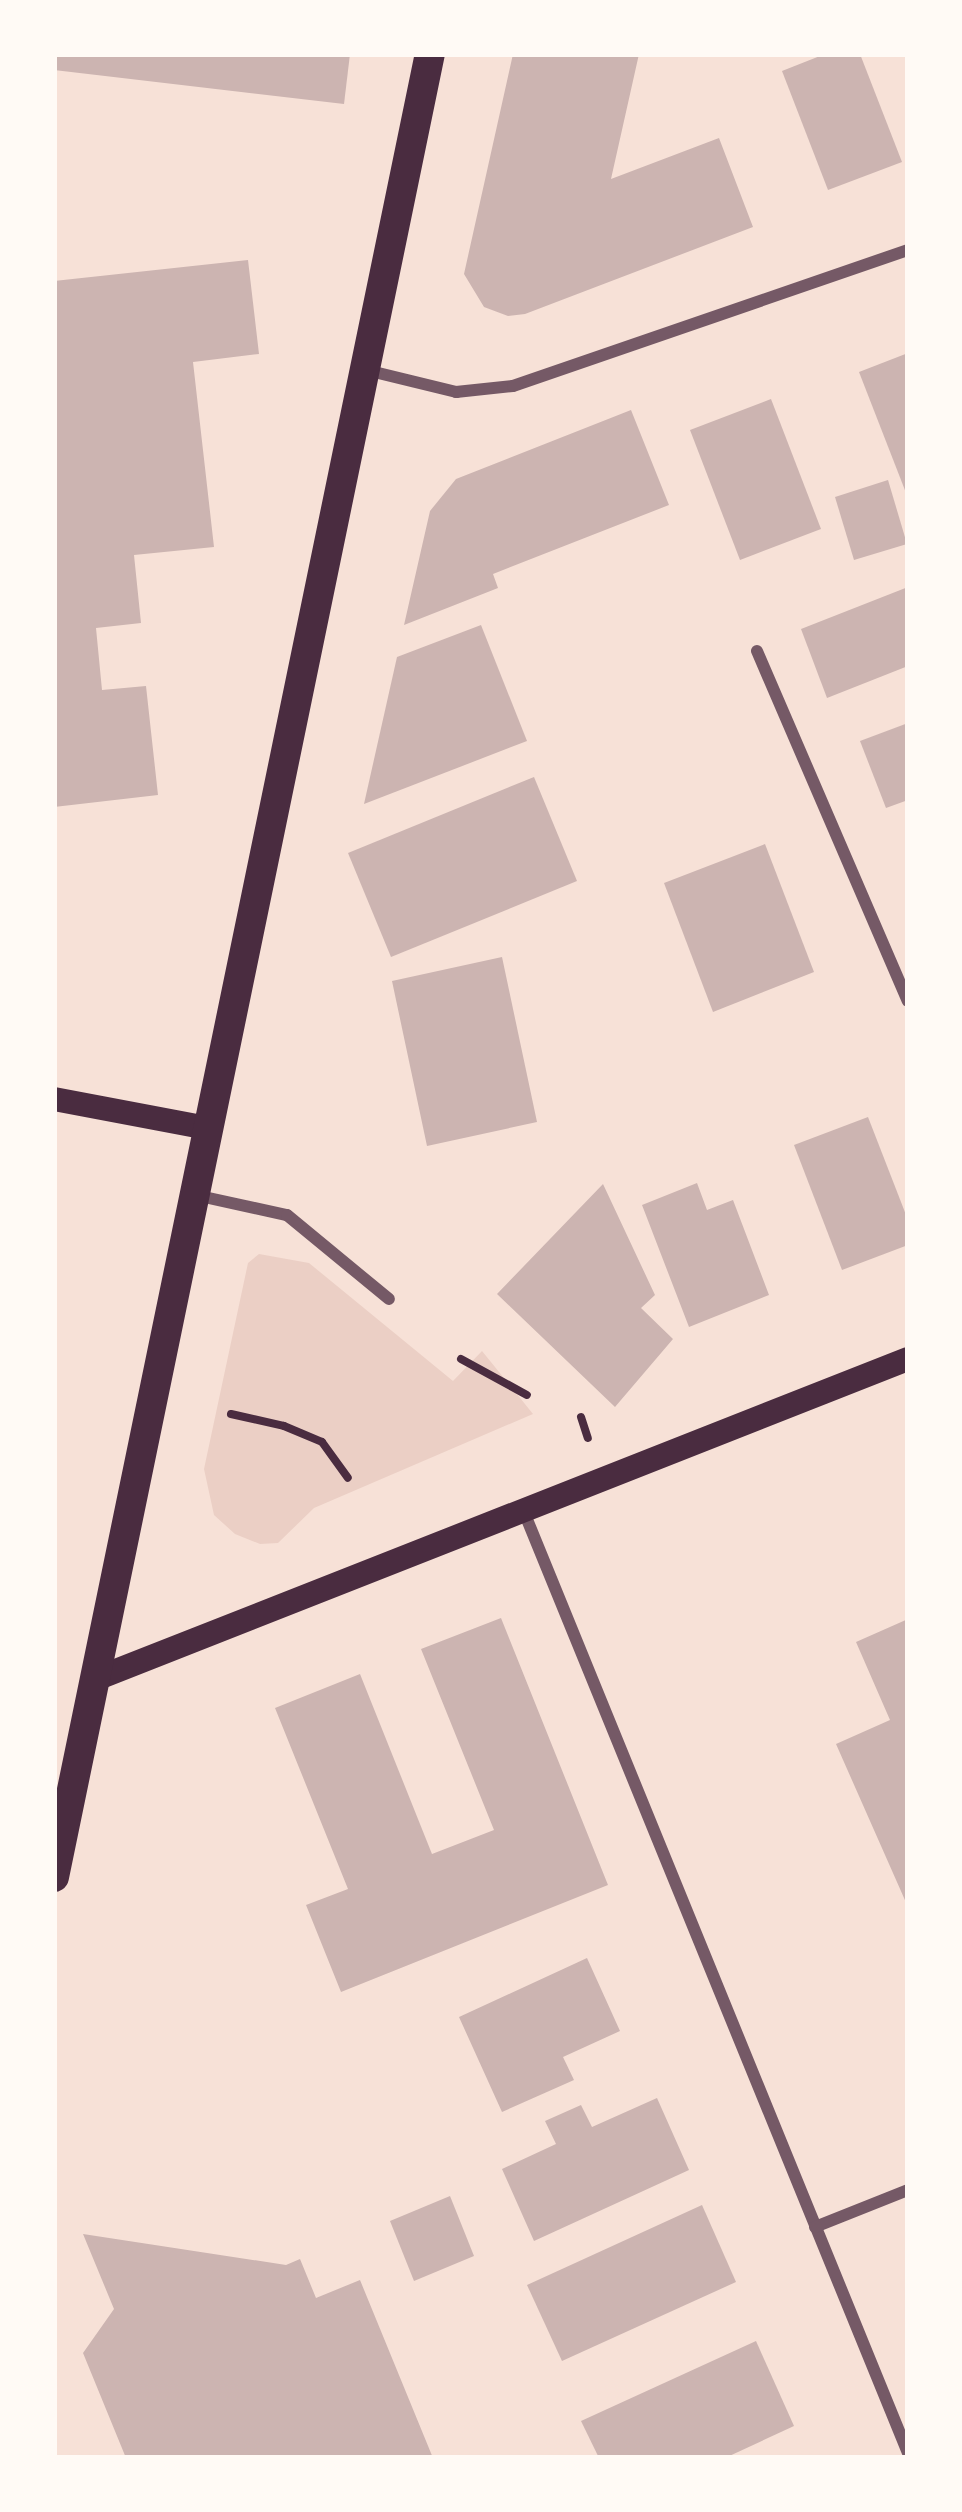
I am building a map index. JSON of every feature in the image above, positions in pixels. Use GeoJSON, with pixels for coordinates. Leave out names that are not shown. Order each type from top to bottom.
{"type":"FeatureCollection","features":[{"type":"Feature","properties":{"kind":"main road"},"geometry":{"type":"LineString","coordinates":[[54,1877],[430,54]]}},
{"type":"Feature","properties":{"kind":"main road"},"geometry":{"type":"LineString","coordinates":[[54,1099],[207,1128]]}},
{"type":"Feature","properties":{"kind":"main road"},"geometry":{"type":"LineString","coordinates":[[93,1680],[908,1360]]}},
{"type":"Feature","properties":{"kind":"street"},"geometry":{"type":"LineString","coordinates":[[364,369],[456,392],[513,386],[908,250]]}},
{"type":"Feature","properties":{"kind":"street"},"geometry":{"type":"LineString","coordinates":[[758,651],[908,1000]]}},
{"type":"Feature","properties":{"kind":"street"},"geometry":{"type":"LineString","coordinates":[[194,1195],[287,1215],[389,1300]]}},
{"type":"Feature","properties":{"kind":"street"},"geometry":{"type":"LineString","coordinates":[[524,1512],[908,2453]]}},
{"type":"Feature","properties":{"kind":"street"},"geometry":{"type":"LineString","coordinates":[[815,2228],[908,2190]]}},
{"type":"Feature","properties":{"kind":"path"},"geometry":{"type":"LineString","coordinates":[[461,1359],[526,1395]]}},
{"type":"Feature","properties":{"kind":"path"},"geometry":{"type":"LineString","coordinates":[[231,1414],[322,1442],[347,1478]]}},
{"type":"Feature","properties":{"kind":"shaded area"},"geometry":{"type":"Polygon","coordinates":[[[259,1254],[309,1263],[453,1381],[482,1351],[533,1414],[314,1508],[278,1543],[260,1544],[235,1534],[214,1515],[204,1469],[248,1263],[259,1254]]]}},
{"type":"Feature","properties":{"kind":"building"},"geometry":{"type":"Polygon","coordinates":[[[54,54],[350,54],[344,104],[54,70],[54,54]]]}},
{"type":"Feature","properties":{"kind":"building"},"geometry":{"type":"Polygon","coordinates":[[[513,54],[639,54],[611,179],[719,138],[753,227],[525,314],[508,316],[484,307],[464,274],[513,54]]]}},
{"type":"Feature","properties":{"kind":"building"},"geometry":{"type":"Polygon","coordinates":[[[825,54],[860,54],[902,162],[828,190],[782,71],[825,54]]]}},
{"type":"Feature","properties":{"kind":"building"},"geometry":{"type":"Polygon","coordinates":[[[248,260],[259,354],[193,362],[214,547],[134,555],[141,623],[96,628],[102,690],[146,686],[158,795],[54,807],[54,281],[248,260]]]}},
{"type":"Feature","properties":{"kind":"building"},"geometry":{"type":"Polygon","coordinates":[[[908,353],[908,498],[859,372],[908,353]]]}},
{"type":"Feature","properties":{"kind":"building"},"geometry":{"type":"Polygon","coordinates":[[[771,399],[821,529],[740,560],[690,430],[771,399]]]}},
{"type":"Feature","properties":{"kind":"building"},"geometry":{"type":"Polygon","coordinates":[[[631,410],[669,505],[493,574],[498,588],[404,625],[430,511],[456,479],[631,410]]]}},
{"type":"Feature","properties":{"kind":"building"},"geometry":{"type":"Polygon","coordinates":[[[888,480],[907,544],[854,560],[835,497],[888,480]]]}},
{"type":"Feature","properties":{"kind":"building"},"geometry":{"type":"Polygon","coordinates":[[[908,587],[908,666],[827,698],[801,629],[908,587]]]}},
{"type":"Feature","properties":{"kind":"building"},"geometry":{"type":"Polygon","coordinates":[[[481,625],[527,741],[364,804],[397,657],[481,625]]]}},
{"type":"Feature","properties":{"kind":"building"},"geometry":{"type":"Polygon","coordinates":[[[908,723],[908,800],[886,808],[860,741],[908,723]]]}},
{"type":"Feature","properties":{"kind":"building"},"geometry":{"type":"Polygon","coordinates":[[[534,777],[577,881],[391,957],[348,853],[534,777]]]}},
{"type":"Feature","properties":{"kind":"building"},"geometry":{"type":"Polygon","coordinates":[[[765,844],[814,972],[713,1012],[664,883],[765,844]]]}},
{"type":"Feature","properties":{"kind":"building"},"geometry":{"type":"Polygon","coordinates":[[[502,957],[537,1122],[427,1146],[392,981],[502,957]]]}},
{"type":"Feature","properties":{"kind":"building"},"geometry":{"type":"Polygon","coordinates":[[[868,1117],[908,1220],[908,1245],[842,1270],[794,1145],[868,1117]]]}},
{"type":"Feature","properties":{"kind":"building"},"geometry":{"type":"Polygon","coordinates":[[[697,1183],[707,1210],[733,1200],[769,1295],[689,1327],[642,1205],[697,1183]]]}},
{"type":"Feature","properties":{"kind":"building"},"geometry":{"type":"Polygon","coordinates":[[[603,1184],[655,1295],[641,1308],[673,1339],[615,1407],[497,1294],[603,1184]]]}},
{"type":"Feature","properties":{"kind":"building"},"geometry":{"type":"Polygon","coordinates":[[[501,1618],[608,1885],[341,1992],[306,1905],[348,1889],[275,1708],[360,1674],[432,1854],[494,1830],[421,1649],[501,1618]]]}},
{"type":"Feature","properties":{"kind":"building"},"geometry":{"type":"Polygon","coordinates":[[[908,1619],[908,1907],[836,1744],[890,1720],[856,1642],[908,1619]]]}},
{"type":"Feature","properties":{"kind":"building"},"geometry":{"type":"Polygon","coordinates":[[[587,1958],[620,2031],[563,2057],[574,2080],[502,2112],[459,2017],[587,1958]]]}},
{"type":"Feature","properties":{"kind":"building"},"geometry":{"type":"Polygon","coordinates":[[[657,2098],[689,2170],[534,2241],[502,2169],[556,2144],[545,2121],[581,2105],[592,2127],[657,2098]]]}},
{"type":"Feature","properties":{"kind":"building"},"geometry":{"type":"Polygon","coordinates":[[[450,2196],[474,2256],[414,2281],[390,2221],[450,2196]]]}},
{"type":"Feature","properties":{"kind":"building"},"geometry":{"type":"Polygon","coordinates":[[[702,2205],[736,2282],[562,2361],[527,2285],[702,2205]]]}},
{"type":"Feature","properties":{"kind":"building"},"geometry":{"type":"Polygon","coordinates":[[[83,2234],[286,2265],[300,2259],[316,2298],[360,2280],[433,2458],[126,2458],[83,2353],[114,2309],[83,2234]]]}},
{"type":"Feature","properties":{"kind":"building"},"geometry":{"type":"Polygon","coordinates":[[[756,2341],[794,2426],[725,2458],[599,2458],[581,2421],[756,2341]]]}}]}
